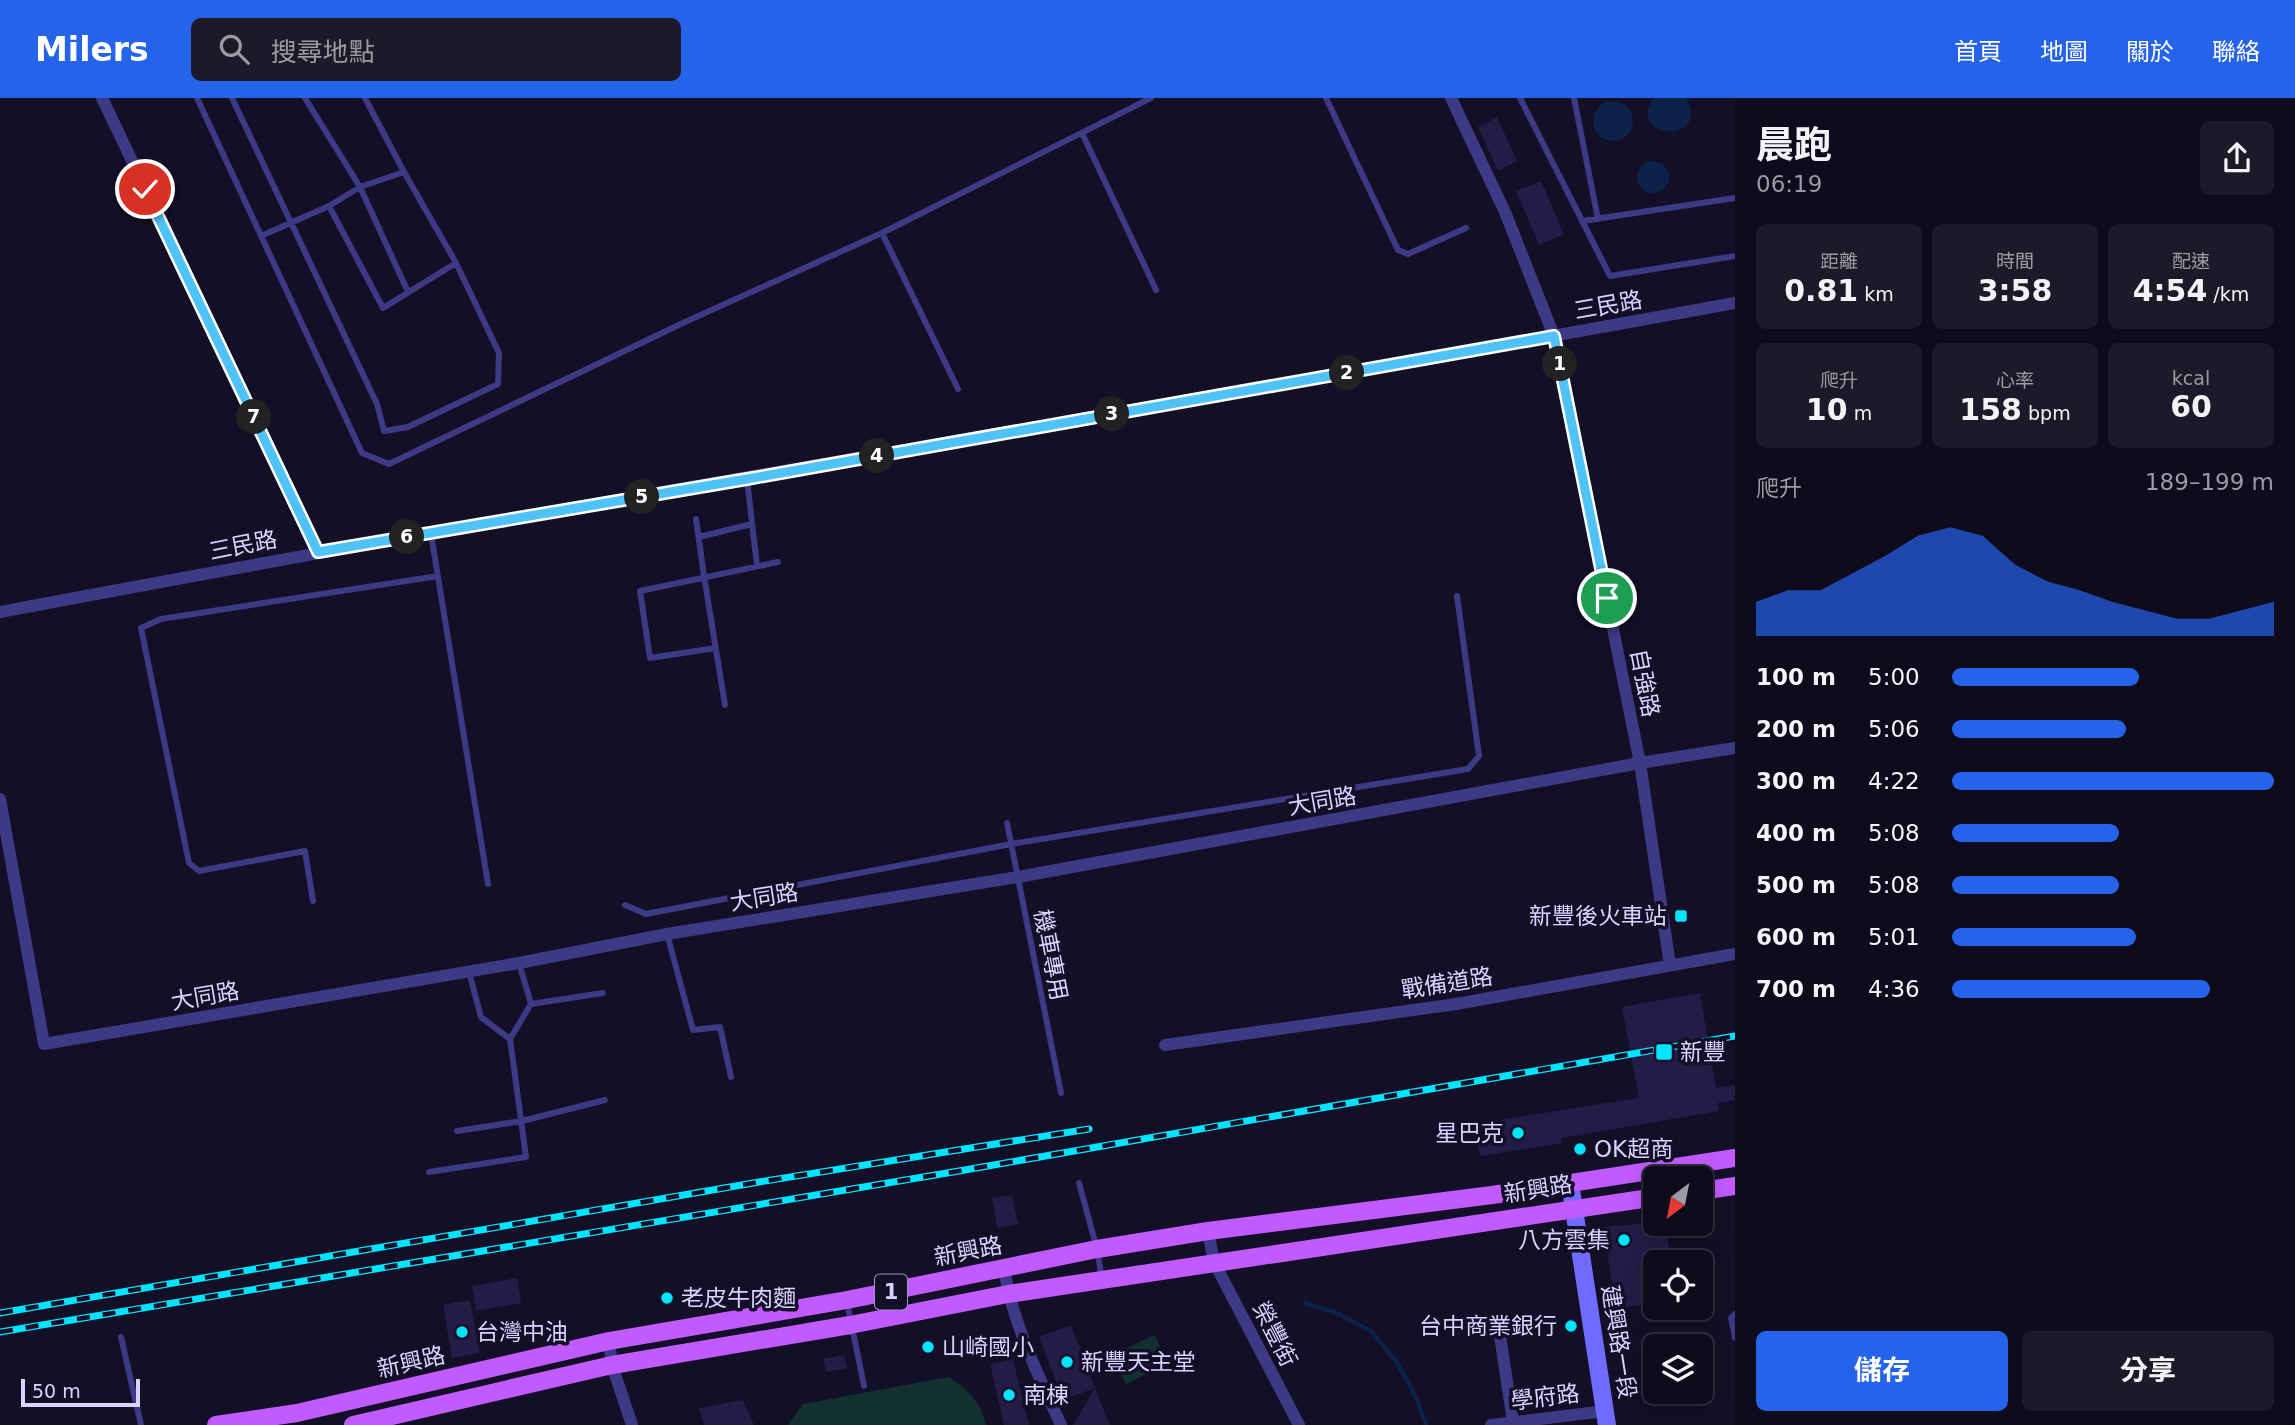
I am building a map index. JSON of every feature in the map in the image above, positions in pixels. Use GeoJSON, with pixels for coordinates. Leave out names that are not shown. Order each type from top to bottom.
{"type":"FeatureCollection","features":[{"type":"Feature","properties":{"kind":"main road","name":"新興路"},"geometry":{"type":"LineString","coordinates":[[216,1425],[298,1419],[609,1341],[847,1300],[1097,1249],[1208,1231],[1492,1195],[1735,1158]]}},
{"type":"Feature","properties":{"kind":"main road"},"geometry":{"type":"LineString","coordinates":[[1713,1189],[1735,1186]]}},
{"type":"Feature","properties":{"kind":"main road","name":"新興路"},"geometry":{"type":"LineString","coordinates":[[353,1425],[612,1365],[850,1325],[1008,1294],[1643,1199]]}},
{"type":"Feature","properties":{"kind":"street"},"geometry":{"type":"LineString","coordinates":[[102,98],[318,552]]}},
{"type":"Feature","properties":{"kind":"street","name":"自強路"},"geometry":{"type":"LineString","coordinates":[[1451,98],[1505,212],[1554,336],[1640,763],[1670,965]]}},
{"type":"Feature","properties":{"kind":"street","name":"三民路"},"geometry":{"type":"LineString","coordinates":[[0,612],[318,552],[747,479],[1735,303]]}},
{"type":"Feature","properties":{"kind":"street","name":"大同路"},"geometry":{"type":"LineString","coordinates":[[0,799],[44,1044],[469,972],[667,934],[1018,877],[1735,748]]}},
{"type":"Feature","properties":{"kind":"street","name":"戰備道路"},"geometry":{"type":"LineString","coordinates":[[1165,1045],[1456,1004],[1735,954]]}},
{"type":"Feature","properties":{"kind":"street","name":"建興路一段"},"geometry":{"type":"LineString","coordinates":[[1570,1183],[1606,1418]]}},
{"type":"Feature","properties":{"kind":"street","name":"榮豐街"},"geometry":{"type":"LineString","coordinates":[[1208,1231],[1214,1262],[1299,1425]]}},
{"type":"Feature","properties":{"kind":"street"},"geometry":{"type":"LineString","coordinates":[[1004,1269],[1008,1294],[1061,1425]]}},
{"type":"Feature","properties":{"kind":"street"},"geometry":{"type":"LineString","coordinates":[[1470,1327],[1498,1322],[1513,1422]]}},
{"type":"Feature","properties":{"kind":"street"},"geometry":{"type":"LineString","coordinates":[[609,1341],[612,1365],[632,1425]]}},
{"type":"Feature","properties":{"kind":"street","name":"學府路"},"geometry":{"type":"LineString","coordinates":[[1491,1425],[1606,1418]]}},
{"type":"Feature","properties":{"kind":"lane"},"geometry":{"type":"LineString","coordinates":[[197,98],[362,453],[389,464],[673,328],[882,233],[1151,98]]}},
{"type":"Feature","properties":{"kind":"lane"},"geometry":{"type":"LineString","coordinates":[[232,98],[377,404],[384,431],[408,427],[498,384],[499,353],[456,263],[365,98]]}},
{"type":"Feature","properties":{"kind":"lane"},"geometry":{"type":"LineString","coordinates":[[305,98],[360,187],[408,292]]}},
{"type":"Feature","properties":{"kind":"lane"},"geometry":{"type":"LineString","coordinates":[[1326,98],[1398,250],[1408,254],[1466,228]]}},
{"type":"Feature","properties":{"kind":"lane"},"geometry":{"type":"LineString","coordinates":[[1520,98],[1610,276],[1735,256]]}},
{"type":"Feature","properties":{"kind":"lane"},"geometry":{"type":"LineString","coordinates":[[1574,98],[1598,219]]}},
{"type":"Feature","properties":{"kind":"lane"},"geometry":{"type":"LineString","coordinates":[[1082,133],[1157,290]]}},
{"type":"Feature","properties":{"kind":"lane"},"geometry":{"type":"LineString","coordinates":[[261,236],[329,205],[360,187],[404,172]]}},
{"type":"Feature","properties":{"kind":"lane"},"geometry":{"type":"LineString","coordinates":[[1582,221],[1735,198]]}},
{"type":"Feature","properties":{"kind":"lane"},"geometry":{"type":"LineString","coordinates":[[329,205],[383,308],[456,263]]}},
{"type":"Feature","properties":{"kind":"lane"},"geometry":{"type":"LineString","coordinates":[[882,233],[958,389]]}},
{"type":"Feature","properties":{"kind":"lane"},"geometry":{"type":"LineString","coordinates":[[747,479],[757,566]]}},
{"type":"Feature","properties":{"kind":"lane"},"geometry":{"type":"LineString","coordinates":[[696,519],[725,705]]}},
{"type":"Feature","properties":{"kind":"lane"},"geometry":{"type":"LineString","coordinates":[[699,537],[752,524]]}},
{"type":"Feature","properties":{"kind":"lane"},"geometry":{"type":"LineString","coordinates":[[431,533],[488,884]]}},
{"type":"Feature","properties":{"kind":"lane"},"geometry":{"type":"LineString","coordinates":[[716,648],[650,659],[640,591],[778,562]]}},
{"type":"Feature","properties":{"kind":"lane"},"geometry":{"type":"LineString","coordinates":[[313,901],[306,851],[200,871],[189,863],[141,628],[161,619],[438,576]]}},
{"type":"Feature","properties":{"kind":"lane"},"geometry":{"type":"LineString","coordinates":[[625,905],[646,914],[1011,844],[1468,769],[1479,756],[1457,596]]}},
{"type":"Feature","properties":{"kind":"lane","name":"機車專用"},"geometry":{"type":"LineString","coordinates":[[1007,823],[1061,1093]]}},
{"type":"Feature","properties":{"kind":"lane"},"geometry":{"type":"LineString","coordinates":[[667,934],[693,1030],[720,1027],[731,1077]]}},
{"type":"Feature","properties":{"kind":"lane"},"geometry":{"type":"LineString","coordinates":[[429,1171],[526,1157],[510,1039],[531,1004],[519,963]]}},
{"type":"Feature","properties":{"kind":"lane"},"geometry":{"type":"LineString","coordinates":[[469,972],[481,1017],[510,1039]]}},
{"type":"Feature","properties":{"kind":"lane"},"geometry":{"type":"LineString","coordinates":[[531,1004],[603,993]]}},
{"type":"Feature","properties":{"kind":"lane"},"geometry":{"type":"LineString","coordinates":[[457,1131],[522,1121],[605,1100]]}},
{"type":"Feature","properties":{"kind":"lane"},"geometry":{"type":"LineString","coordinates":[[1079,1182],[1097,1249],[1102,1282]]}},
{"type":"Feature","properties":{"kind":"lane"},"geometry":{"type":"LineString","coordinates":[[847,1300],[864,1386]]}},
{"type":"Feature","properties":{"kind":"lane"},"geometry":{"type":"LineString","coordinates":[[1735,1314],[1731,1318],[1735,1338]]}},
{"type":"Feature","properties":{"kind":"lane"},"geometry":{"type":"LineString","coordinates":[[121,1337],[142,1425]]}},
{"type":"Feature","properties":{"kind":"green space"},"geometry":{"type":"Polygon","coordinates":[[[1155,1335],[1168,1364],[1126,1384],[1112,1355],[1155,1335]]]}},
{"type":"Feature","properties":{"kind":"green space"},"geometry":{"type":"Polygon","coordinates":[[[949,1377],[973,1397],[986,1425],[788,1425],[803,1404],[949,1377]]]}},
{"type":"Feature","properties":{"kind":"water"},"geometry":{"type":"Polygon","coordinates":[[[1653,98],[1686,98],[1691,113],[1688,123],[1680,129],[1659,129],[1651,123],[1648,112],[1653,98]]]}},
{"type":"Feature","properties":{"kind":"water"},"geometry":{"type":"Polygon","coordinates":[[[1613,101],[1621,102],[1627,107],[1632,113],[1632,129],[1627,135],[1621,140],[1613,141],[1605,140],[1599,135],[1594,129],[1593,121],[1594,113],[1599,107],[1605,102],[1613,101]]]}},
{"type":"Feature","properties":{"kind":"water"},"geometry":{"type":"Polygon","coordinates":[[[1653,161],[1664,166],[1669,177],[1664,188],[1653,193],[1642,188],[1637,177],[1642,166],[1653,161]]]}},
{"type":"Feature","properties":{"kind":"building"},"geometry":{"type":"Polygon","coordinates":[[[1497,117],[1517,161],[1498,171],[1478,127],[1497,117]]]}},
{"type":"Feature","properties":{"kind":"building"},"geometry":{"type":"Polygon","coordinates":[[[1541,181],[1564,234],[1539,245],[1516,191],[1541,181]]]}},
{"type":"Feature","properties":{"kind":"building"},"geometry":{"type":"Polygon","coordinates":[[[1700,993],[1716,1088],[1735,1085],[1735,1100],[1718,1103],[1719,1111],[1561,1138],[1562,1143],[1480,1156],[1474,1124],[1639,1098],[1622,1007],[1700,993]]]}},
{"type":"Feature","properties":{"kind":"building"},"geometry":{"type":"Polygon","coordinates":[[[1012,1195],[1018,1224],[997,1228],[992,1198],[1012,1195]]]}},
{"type":"Feature","properties":{"kind":"building"},"geometry":{"type":"Polygon","coordinates":[[[1643,1223],[1643,1236],[1667,1236],[1670,1250],[1643,1250],[1643,1305],[1616,1308],[1603,1227],[1643,1223]]]}},
{"type":"Feature","properties":{"kind":"building"},"geometry":{"type":"Polygon","coordinates":[[[517,1278],[521,1303],[476,1311],[472,1286],[517,1278]]]}},
{"type":"Feature","properties":{"kind":"building"},"geometry":{"type":"Polygon","coordinates":[[[470,1300],[480,1353],[452,1358],[443,1305],[470,1300]]]}},
{"type":"Feature","properties":{"kind":"building","name":"新豐天主堂"},"geometry":{"type":"Polygon","coordinates":[[[1071,1325],[1095,1388],[1063,1400],[1039,1337],[1071,1325]]]}},
{"type":"Feature","properties":{"kind":"building"},"geometry":{"type":"Polygon","coordinates":[[[844,1355],[847,1368],[826,1372],[823,1359],[844,1355]]]}},
{"type":"Feature","properties":{"kind":"building","name":"南棟"},"geometry":{"type":"Polygon","coordinates":[[[1013,1359],[1029,1425],[1004,1425],[990,1364],[1013,1359]]]}},
{"type":"Feature","properties":{"kind":"building"},"geometry":{"type":"Polygon","coordinates":[[[1095,1388],[1110,1425],[1073,1425],[1095,1388]]]}},
{"type":"Feature","properties":{"kind":"building"},"geometry":{"type":"Polygon","coordinates":[[[743,1400],[754,1425],[704,1425],[699,1408],[743,1400]]]}},
{"type":"Feature","properties":{"kind":"waterway"},"geometry":{"type":"LineString","coordinates":[[1305,1303],[1339,1314],[1372,1332],[1398,1364],[1416,1397],[1426,1425]]}},
{"type":"Feature","properties":{"kind":"railway"},"geometry":{"type":"LineString","coordinates":[[0,1332],[959,1171],[1735,1036]]}},
{"type":"Feature","properties":{"kind":"railway"},"geometry":{"type":"LineString","coordinates":[[0,1313],[759,1182],[1089,1129]]}},
{"type":"Feature","properties":{"kind":"place","name":"新豐後火車站"},"geometry":{"type":"Point","coordinates":[1681,916]}},
{"type":"Feature","properties":{"kind":"place","name":"新豐"},"geometry":{"type":"Point","coordinates":[1664,1052]}},
{"type":"Feature","properties":{"kind":"place","name":"星巴克"},"geometry":{"type":"Point","coordinates":[1518,1133]}},
{"type":"Feature","properties":{"kind":"place","name":"OK超商"},"geometry":{"type":"Point","coordinates":[1580,1149]}},
{"type":"Feature","properties":{"kind":"place","name":"八方雲集"},"geometry":{"type":"Point","coordinates":[1624,1240]}},
{"type":"Feature","properties":{"kind":"place","name":"老皮牛肉麵"},"geometry":{"type":"Point","coordinates":[667,1298]}},
{"type":"Feature","properties":{"kind":"place","name":"台中商業銀行"},"geometry":{"type":"Point","coordinates":[1571,1326]}},
{"type":"Feature","properties":{"kind":"place","name":"台灣中油"},"geometry":{"type":"Point","coordinates":[462,1332]}},
{"type":"Feature","properties":{"kind":"place","name":"山崎國小"},"geometry":{"type":"Point","coordinates":[928,1347]}},
{"type":"Feature","properties":{"kind":"place","name":"新豐天主堂"},"geometry":{"type":"Point","coordinates":[1067,1362]}},
{"type":"Feature","properties":{"kind":"place","name":"南棟"},"geometry":{"type":"Point","coordinates":[1009,1395]}},
{"type":"Feature","properties":{"kind":"route"},"geometry":{"type":"LineString","coordinates":[[145,189],[318,552],[1554,336],[1607,598]]}}]}
